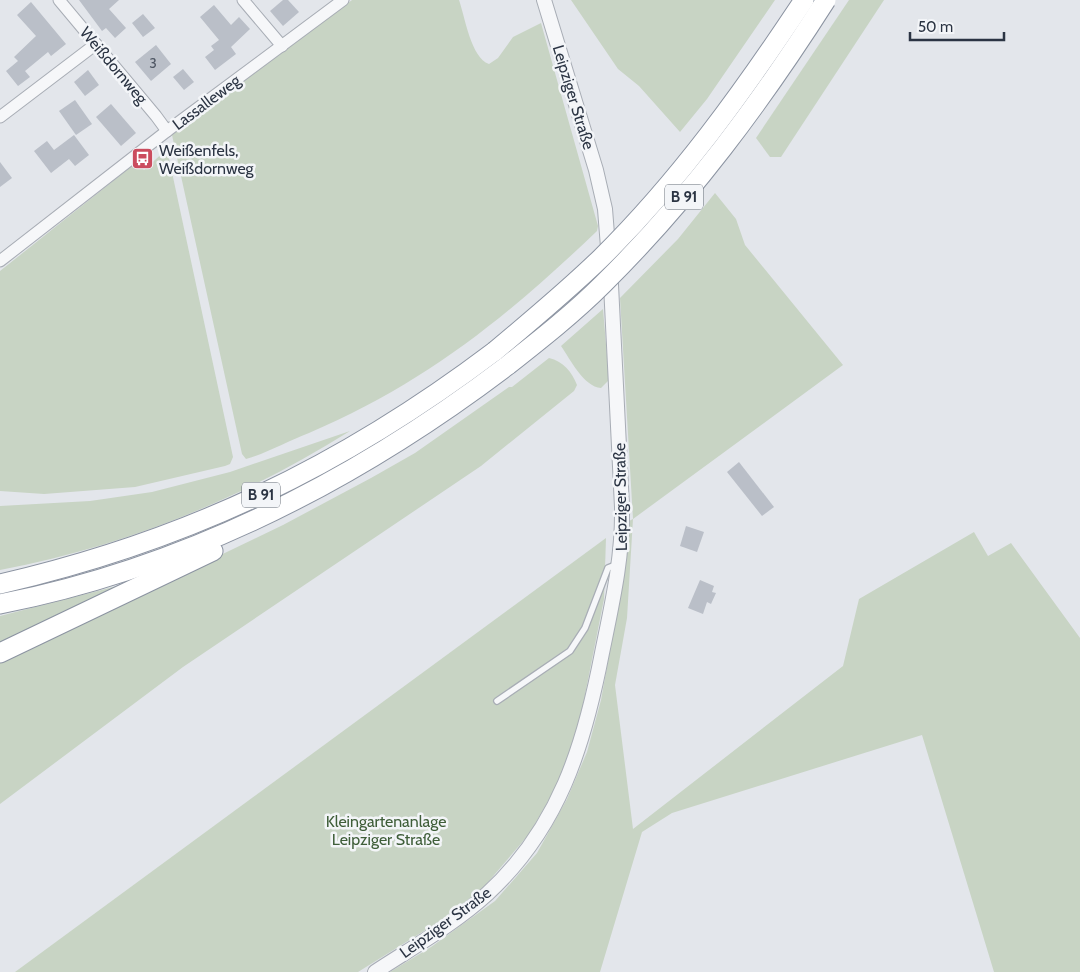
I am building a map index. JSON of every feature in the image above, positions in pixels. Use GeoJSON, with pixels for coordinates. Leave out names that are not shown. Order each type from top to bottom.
{"type":"FeatureCollection","features":[{"type":"Feature","properties":{"kind":"highway","name":"B 91"},"geometry":{"type":"LineString","coordinates":[[0,584],[109,555],[185,529],[268,492],[309,472],[383,429],[496,351],[601,258],[668,185],[711,133],[752,78],[804,0]]}},
{"type":"Feature","properties":{"kind":"highway","name":"B 91"},"geometry":{"type":"LineString","coordinates":[[0,604],[29,598],[146,564],[277,510],[404,440],[508,365],[571,314],[604,283],[684,196],[765,93],[826,0]]}},
{"type":"Feature","properties":{"kind":"highway"},"geometry":{"type":"LineString","coordinates":[[0,653],[260,528],[277,510]]}},
{"type":"Feature","properties":{"kind":"street","name":"Weißdornweg"},"geometry":{"type":"LineString","coordinates":[[59,0],[156,116],[166,131]]}},
{"type":"Feature","properties":{"kind":"street"},"geometry":{"type":"LineString","coordinates":[[243,0],[282,46]]}},
{"type":"Feature","properties":{"kind":"street","name":"Lassalleweg"},"geometry":{"type":"LineString","coordinates":[[0,261],[166,131],[343,0]]}},
{"type":"Feature","properties":{"kind":"street","name":"Leipziger Straße"},"geometry":{"type":"LineString","coordinates":[[375,972],[433,934],[486,894],[509,872],[543,827],[565,786],[582,739],[598,673],[620,563],[623,536],[622,498],[611,285],[605,209],[596,170],[544,0]]}},
{"type":"Feature","properties":{"kind":"street"},"geometry":{"type":"LineString","coordinates":[[0,117],[96,44]]}},
{"type":"Feature","properties":{"kind":"lane"},"geometry":{"type":"LineString","coordinates":[[497,701],[570,651],[585,628],[608,568],[620,563]]}},
{"type":"Feature","properties":{"kind":"green space"},"geometry":{"type":"Polygon","coordinates":[[[352,0],[459,0],[473,46],[483,60],[489,64],[498,58],[513,37],[541,23],[598,226],[597,231],[497,320],[428,370],[351,413],[246,459],[242,454],[172,135],[352,0]]]}},
{"type":"Feature","properties":{"kind":"green space"},"geometry":{"type":"Polygon","coordinates":[[[571,0],[775,0],[707,99],[680,132],[639,86],[618,69],[571,0]]]}},
{"type":"Feature","properties":{"kind":"green space"},"geometry":{"type":"Polygon","coordinates":[[[849,0],[884,0],[781,157],[770,157],[756,138],[849,0]]]}},
{"type":"Feature","properties":{"kind":"green space"},"geometry":{"type":"Polygon","coordinates":[[[167,149],[233,457],[230,464],[135,487],[44,494],[0,491],[0,271],[137,162],[144,170],[167,149]]]}},
{"type":"Feature","properties":{"kind":"green space"},"geometry":{"type":"Polygon","coordinates":[[[715,193],[736,219],[745,245],[843,365],[633,519],[620,298],[678,239],[715,193]]]}},
{"type":"Feature","properties":{"kind":"green space"},"geometry":{"type":"Polygon","coordinates":[[[603,309],[609,380],[601,388],[583,378],[561,346],[603,309]]]}},
{"type":"Feature","properties":{"kind":"green space"},"geometry":{"type":"Polygon","coordinates":[[[549,358],[563,364],[570,372],[577,385],[574,391],[481,466],[183,667],[0,804],[0,661],[283,525],[371,478],[415,453],[509,387],[512,387],[549,358]]]}},
{"type":"Feature","properties":{"kind":"green space"},"geometry":{"type":"Polygon","coordinates":[[[350,431],[268,478],[181,517],[137,534],[92,548],[0,570],[0,506],[90,501],[152,492],[230,472],[350,431]]]}},
{"type":"Feature","properties":{"kind":"green space"},"geometry":{"type":"Polygon","coordinates":[[[633,519],[627,618],[615,685],[633,829],[843,666],[859,599],[974,532],[988,556],[1011,543],[1080,638],[1080,972],[994,972],[922,735],[672,813],[642,832],[600,972],[390,972],[431,947],[495,901],[537,853],[567,799],[587,752],[601,700],[626,561],[629,521],[633,519]]]}},
{"type":"Feature","properties":{"kind":"green space","name":"Kleingartenanlage Leipziger Straße"},"geometry":{"type":"Polygon","coordinates":[[[606,538],[604,599],[583,705],[570,754],[552,794],[530,833],[483,888],[440,921],[358,972],[15,972],[606,538]]]}},
{"type":"Feature","properties":{"kind":"green space"},"geometry":{"type":"Polygon","coordinates":[[[121,585],[0,645],[0,616],[121,585]]]}},
{"type":"Feature","properties":{"kind":"building"},"geometry":{"type":"Polygon","coordinates":[[[79,0],[119,0],[109,9],[126,28],[115,38],[106,28],[102,31],[79,0]]]}},
{"type":"Feature","properties":{"kind":"building"},"geometry":{"type":"Polygon","coordinates":[[[283,0],[288,0],[299,12],[283,26],[270,11],[283,0]]]}},
{"type":"Feature","properties":{"kind":"building"},"geometry":{"type":"Polygon","coordinates":[[[31,2],[66,44],[51,56],[48,52],[25,71],[30,77],[18,86],[6,71],[18,61],[14,57],[36,36],[17,15],[31,2]]]}},
{"type":"Feature","properties":{"kind":"building"},"geometry":{"type":"Polygon","coordinates":[[[214,5],[231,25],[239,17],[250,29],[231,47],[236,54],[215,70],[205,57],[214,50],[211,46],[219,40],[200,17],[214,5]]]}},
{"type":"Feature","properties":{"kind":"building"},"geometry":{"type":"Polygon","coordinates":[[[143,14],[155,28],[143,37],[132,23],[143,14]]]}},
{"type":"Feature","properties":{"kind":"building"},"geometry":{"type":"Polygon","coordinates":[[[156,45],[171,64],[151,81],[135,62],[156,45]]]}},
{"type":"Feature","properties":{"kind":"building"},"geometry":{"type":"Polygon","coordinates":[[[183,69],[194,82],[184,90],[173,77],[183,69]]]}},
{"type":"Feature","properties":{"kind":"building"},"geometry":{"type":"Polygon","coordinates":[[[88,70],[99,85],[85,96],[74,82],[88,70]]]}},
{"type":"Feature","properties":{"kind":"building"},"geometry":{"type":"Polygon","coordinates":[[[75,100],[92,124],[76,135],[59,111],[75,100]]]}},
{"type":"Feature","properties":{"kind":"building"},"geometry":{"type":"Polygon","coordinates":[[[111,104],[136,133],[121,146],[96,117],[111,104]]]}},
{"type":"Feature","properties":{"kind":"building"},"geometry":{"type":"Polygon","coordinates":[[[74,135],[89,155],[75,166],[69,159],[51,173],[34,151],[47,141],[54,150],[74,135]]]}},
{"type":"Feature","properties":{"kind":"building"},"geometry":{"type":"Polygon","coordinates":[[[0,162],[12,178],[0,187],[0,162]]]}},
{"type":"Feature","properties":{"kind":"building"},"geometry":{"type":"Polygon","coordinates":[[[739,462],[774,507],[762,516],[727,472],[739,462]]]}},
{"type":"Feature","properties":{"kind":"building"},"geometry":{"type":"Polygon","coordinates":[[[686,526],[704,532],[697,552],[680,546],[686,526]]]}},
{"type":"Feature","properties":{"kind":"building"},"geometry":{"type":"Polygon","coordinates":[[[700,580],[714,586],[712,592],[716,593],[711,604],[707,602],[703,614],[688,608],[700,580]]]}},
{"type":"Feature","properties":{"kind":"place","name":"Weißenfels, Weißdornweg"},"geometry":{"type":"Point","coordinates":[143,159]}}]}
